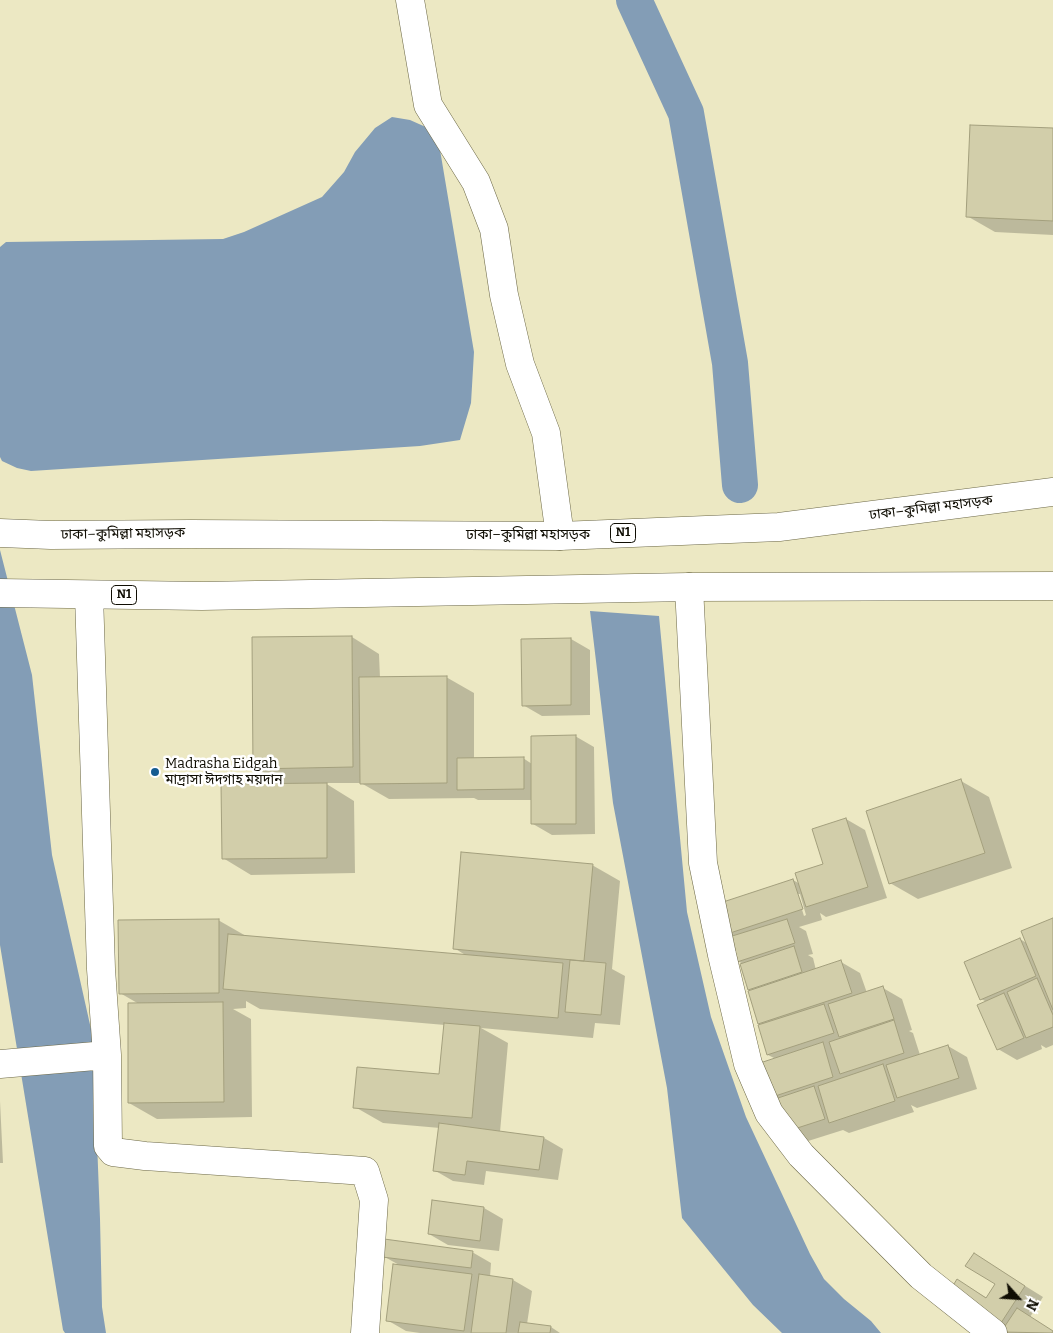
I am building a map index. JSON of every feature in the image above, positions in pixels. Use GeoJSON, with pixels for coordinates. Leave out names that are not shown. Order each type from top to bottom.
{"type":"FeatureCollection","features":[{"type":"Feature","properties":{"kind":"main road"},"geometry":{"type":"LineString","coordinates":[[410,0],[428,105],[476,182],[494,229],[504,295],[520,364],[546,433],[560,536]]}},
{"type":"Feature","properties":{"kind":"main road","name":"ঢাকা–কুমিল্লা মহাসড়ক"},"geometry":{"type":"LineString","coordinates":[[0,533],[51,535],[560,536],[779,527],[1053,492]]}},
{"type":"Feature","properties":{"kind":"main road","name":"N1"},"geometry":{"type":"LineString","coordinates":[[0,593],[202,596],[688,587],[1053,586]]}},
{"type":"Feature","properties":{"kind":"main road"},"geometry":{"type":"LineString","coordinates":[[688,587],[703,863],[722,955],[748,1064],[769,1113],[800,1155],[921,1276],[993,1333]]}},
{"type":"Feature","properties":{"kind":"main road"},"geometry":{"type":"LineString","coordinates":[[89,595],[101,969],[107,1055],[108,1146],[112,1152],[145,1156],[365,1171],[374,1200],[365,1333]]}},
{"type":"Feature","properties":{"kind":"main road"},"geometry":{"type":"LineString","coordinates":[[0,1064],[107,1055]]}},
{"type":"Feature","properties":{"kind":"water"},"geometry":{"type":"Polygon","coordinates":[[[392,117],[410,120],[437,132],[474,352],[471,403],[460,440],[420,446],[31,471],[17,468],[2,461],[0,457],[0,247],[6,242],[223,239],[244,232],[322,197],[344,172],[355,152],[375,128],[392,117]]]}},
{"type":"Feature","properties":{"kind":"water"},"geometry":{"type":"Polygon","coordinates":[[[0,550],[32,675],[52,855],[93,1038],[102,1307],[106,1333],[65,1333],[63,1330],[0,945],[0,550]]]}},
{"type":"Feature","properties":{"kind":"water"},"geometry":{"type":"Polygon","coordinates":[[[590,611],[659,616],[687,912],[711,1017],[746,1117],[810,1254],[824,1279],[844,1299],[871,1321],[881,1333],[782,1333],[753,1305],[682,1218],[667,1088],[613,803],[590,611]]]}},
{"type":"Feature","properties":{"kind":"building"},"geometry":{"type":"Polygon","coordinates":[[[970,125],[1053,128],[1053,221],[966,217],[970,125]]]}},
{"type":"Feature","properties":{"kind":"building"},"geometry":{"type":"Polygon","coordinates":[[[352,636],[353,767],[253,769],[252,637],[352,636]]]}},
{"type":"Feature","properties":{"kind":"building"},"geometry":{"type":"Polygon","coordinates":[[[571,638],[571,705],[522,706],[521,639],[571,638]]]}},
{"type":"Feature","properties":{"kind":"building"},"geometry":{"type":"Polygon","coordinates":[[[447,676],[447,783],[360,784],[359,677],[447,676]]]}},
{"type":"Feature","properties":{"kind":"building"},"geometry":{"type":"Polygon","coordinates":[[[576,735],[576,824],[531,824],[531,736],[576,735]]]}},
{"type":"Feature","properties":{"kind":"building"},"geometry":{"type":"Polygon","coordinates":[[[524,757],[524,789],[457,790],[457,758],[524,757]]]}},
{"type":"Feature","properties":{"kind":"building"},"geometry":{"type":"Polygon","coordinates":[[[961,779],[985,853],[889,884],[866,811],[961,779]]]}},
{"type":"Feature","properties":{"kind":"building"},"geometry":{"type":"Polygon","coordinates":[[[327,783],[327,858],[222,859],[221,784],[327,783]]]}},
{"type":"Feature","properties":{"kind":"building"},"geometry":{"type":"Polygon","coordinates":[[[846,818],[868,887],[806,907],[795,873],[823,864],[812,829],[846,818]]]}},
{"type":"Feature","properties":{"kind":"building"},"geometry":{"type":"Polygon","coordinates":[[[461,852],[593,864],[584,961],[453,949],[461,852]]]}},
{"type":"Feature","properties":{"kind":"building"},"geometry":{"type":"Polygon","coordinates":[[[793,879],[803,909],[727,934],[717,904],[793,879]]]}},
{"type":"Feature","properties":{"kind":"building"},"geometry":{"type":"Polygon","coordinates":[[[1053,918],[1053,1010],[1021,931],[1053,918]]]}},
{"type":"Feature","properties":{"kind":"building"},"geometry":{"type":"Polygon","coordinates":[[[219,919],[219,993],[119,994],[118,920],[219,919]]]}},
{"type":"Feature","properties":{"kind":"building"},"geometry":{"type":"Polygon","coordinates":[[[787,919],[795,943],[737,962],[729,937],[787,919]]]}},
{"type":"Feature","properties":{"kind":"building"},"geometry":{"type":"Polygon","coordinates":[[[228,934],[563,963],[558,1018],[223,989],[228,934]]]}},
{"type":"Feature","properties":{"kind":"building"},"geometry":{"type":"Polygon","coordinates":[[[1020,938],[1036,976],[980,1000],[964,962],[1020,938]]]}},
{"type":"Feature","properties":{"kind":"building"},"geometry":{"type":"Polygon","coordinates":[[[794,946],[802,972],[748,990],[740,964],[794,946]]]}},
{"type":"Feature","properties":{"kind":"building"},"geometry":{"type":"Polygon","coordinates":[[[570,960],[606,963],[601,1015],[565,1012],[570,960]]]}},
{"type":"Feature","properties":{"kind":"building"},"geometry":{"type":"Polygon","coordinates":[[[841,960],[852,993],[758,1024],[748,991],[841,960]]]}},
{"type":"Feature","properties":{"kind":"building"},"geometry":{"type":"Polygon","coordinates":[[[1037,978],[1053,1015],[1053,1027],[1026,1038],[1007,992],[1037,978]]]}},
{"type":"Feature","properties":{"kind":"building"},"geometry":{"type":"Polygon","coordinates":[[[883,986],[894,1019],[839,1037],[828,1004],[883,986]]]}},
{"type":"Feature","properties":{"kind":"building"},"geometry":{"type":"Polygon","coordinates":[[[1004,993],[1024,1038],[997,1050],[977,1005],[1004,993]]]}},
{"type":"Feature","properties":{"kind":"building"},"geometry":{"type":"Polygon","coordinates":[[[223,1002],[224,1102],[128,1103],[128,1003],[223,1002]]]}},
{"type":"Feature","properties":{"kind":"building"},"geometry":{"type":"Polygon","coordinates":[[[824,1004],[834,1033],[767,1055],[758,1025],[824,1004]]]}},
{"type":"Feature","properties":{"kind":"building"},"geometry":{"type":"Polygon","coordinates":[[[894,1020],[904,1053],[840,1074],[829,1042],[894,1020]]]}},
{"type":"Feature","properties":{"kind":"building"},"geometry":{"type":"Polygon","coordinates":[[[444,1023],[480,1026],[472,1118],[353,1108],[357,1067],[439,1074],[444,1023]]]}},
{"type":"Feature","properties":{"kind":"building"},"geometry":{"type":"Polygon","coordinates":[[[823,1042],[833,1077],[769,1098],[757,1064],[823,1042]]]}},
{"type":"Feature","properties":{"kind":"building"},"geometry":{"type":"Polygon","coordinates":[[[948,1045],[959,1078],[897,1098],[886,1065],[948,1045]]]}},
{"type":"Feature","properties":{"kind":"building"},"geometry":{"type":"Polygon","coordinates":[[[883,1064],[895,1101],[829,1123],[818,1086],[883,1064]]]}},
{"type":"Feature","properties":{"kind":"building"},"geometry":{"type":"Polygon","coordinates":[[[814,1086],[825,1119],[785,1132],[775,1099],[814,1086]]]}},
{"type":"Feature","properties":{"kind":"building"},"geometry":{"type":"Polygon","coordinates":[[[439,1123],[544,1137],[539,1170],[467,1161],[465,1175],[433,1171],[439,1123]]]}},
{"type":"Feature","properties":{"kind":"building"},"geometry":{"type":"Polygon","coordinates":[[[432,1200],[484,1207],[480,1241],[428,1234],[432,1200]]]}},
{"type":"Feature","properties":{"kind":"building"},"geometry":{"type":"Polygon","coordinates":[[[384,1239],[473,1251],[471,1268],[382,1257],[384,1239]]]}},
{"type":"Feature","properties":{"kind":"building"},"geometry":{"type":"Polygon","coordinates":[[[974,1253],[1025,1286],[999,1326],[948,1294],[957,1279],[986,1298],[995,1284],[965,1266],[974,1253]]]}},
{"type":"Feature","properties":{"kind":"building"},"geometry":{"type":"Polygon","coordinates":[[[393,1264],[472,1274],[464,1331],[386,1321],[393,1264]]]}},
{"type":"Feature","properties":{"kind":"building"},"geometry":{"type":"Polygon","coordinates":[[[479,1274],[513,1279],[506,1333],[471,1333],[479,1274]]]}},
{"type":"Feature","properties":{"kind":"building"},"geometry":{"type":"Polygon","coordinates":[[[1017,1308],[1053,1331],[1052,1333],[1001,1332],[1017,1308]]]}},
{"type":"Feature","properties":{"kind":"building"},"geometry":{"type":"Polygon","coordinates":[[[520,1322],[551,1326],[550,1333],[518,1333],[520,1322]]]}},
{"type":"Feature","properties":{"kind":"waterway"},"geometry":{"type":"LineString","coordinates":[[634,0],[686,113],[730,363],[740,485]]}},
{"type":"Feature","properties":{"kind":"place","name":"Madrasha Eidgah মাদ্রাসা ঈদগাহ ময়দান"},"geometry":{"type":"Point","coordinates":[155,772]}}]}
